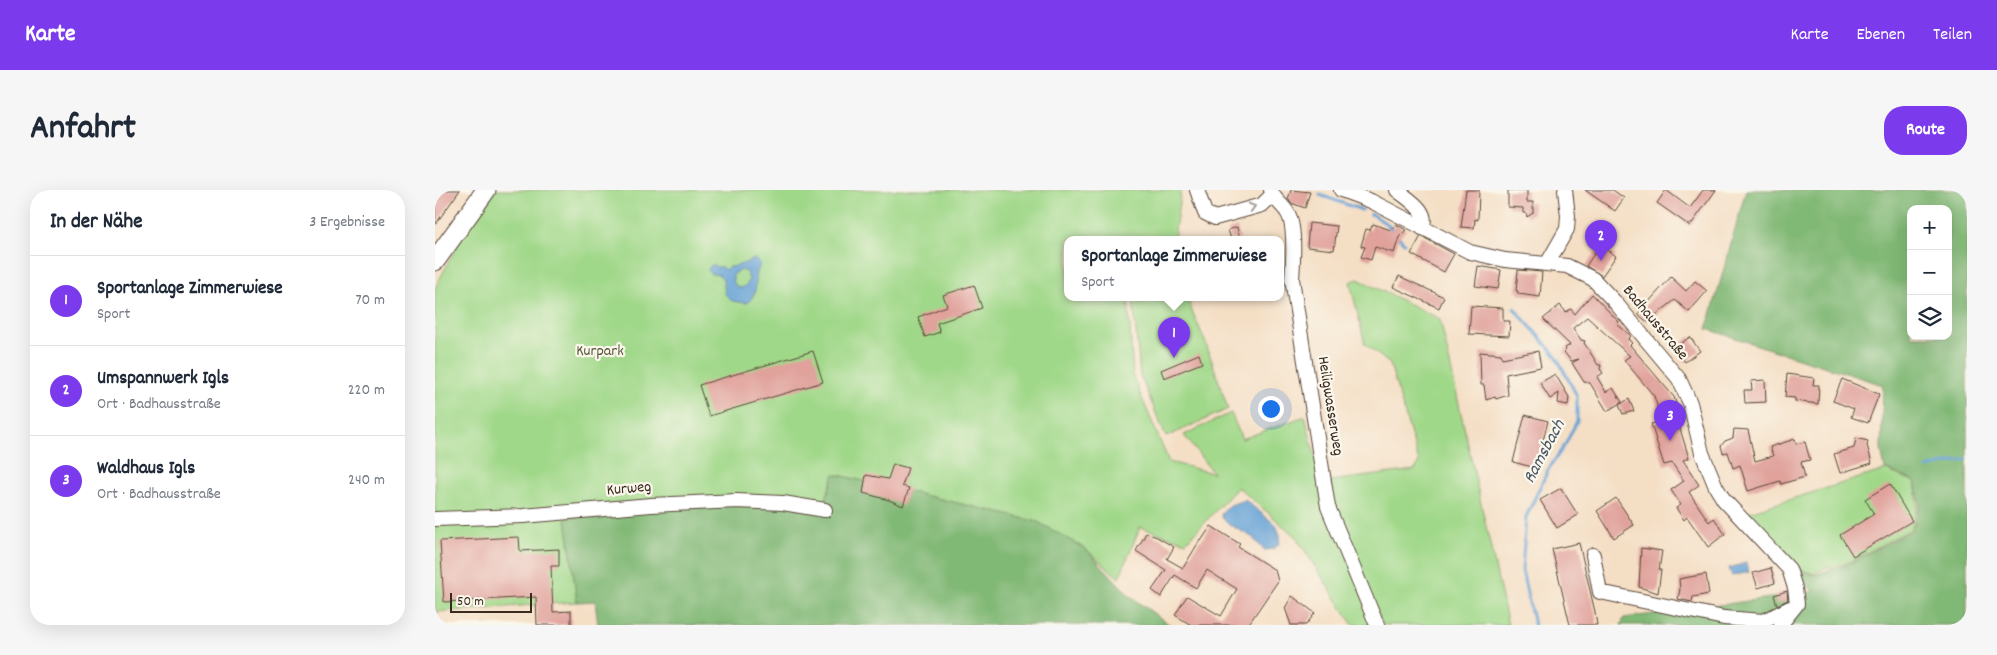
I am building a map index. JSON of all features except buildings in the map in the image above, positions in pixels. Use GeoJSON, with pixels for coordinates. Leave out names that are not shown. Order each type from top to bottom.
{"type":"FeatureCollection","features":[{"type":"Feature","properties":{"kind":"main road"},"geometry":{"type":"LineString","coordinates":[[435,261],[486,190]]}},
{"type":"Feature","properties":{"kind":"street"},"geometry":{"type":"LineString","coordinates":[[1197,190],[1205,213],[1215,218],[1261,205],[1271,192]]}},
{"type":"Feature","properties":{"kind":"street","name":"Badhausstraße"},"geometry":{"type":"LineString","coordinates":[[1341,190],[1371,201],[1470,252],[1505,260],[1567,266],[1593,279],[1614,301],[1674,373],[1690,402],[1702,453],[1716,486],[1724,500],[1789,569],[1795,588],[1797,604]]}},
{"type":"Feature","properties":{"kind":"street"},"geometry":{"type":"LineString","coordinates":[[1397,190],[1423,213],[1425,222],[1422,228]]}},
{"type":"Feature","properties":{"kind":"street"},"geometry":{"type":"LineString","coordinates":[[1547,264],[1567,229],[1568,216],[1565,190]]}},
{"type":"Feature","properties":{"kind":"street","name":"Heiligwasserweg"},"geometry":{"type":"LineString","coordinates":[[1271,192],[1289,213],[1293,257],[1292,279],[1328,506],[1377,625]]}},
{"type":"Feature","properties":{"kind":"street","name":"Kurweg"},"geometry":{"type":"LineString","coordinates":[[435,519],[523,516],[651,505],[737,501],[783,503],[825,510]]}},
{"type":"Feature","properties":{"kind":"street"},"geometry":{"type":"LineString","coordinates":[[1593,556],[1600,592],[1724,618],[1755,621],[1770,619],[1797,604]]}},
{"type":"Feature","properties":{"kind":"street"},"geometry":{"type":"LineString","coordinates":[[1781,624],[1797,604]]}},
{"type":"Feature","properties":{"kind":"green space","name":"Kurpark"},"geometry":{"type":"Polygon","coordinates":[[[491,190],[1181,190],[1174,236],[1064,236],[1064,301],[1128,301],[1133,377],[1169,462],[1213,473],[1184,435],[1231,413],[1242,439],[1305,416],[1315,456],[1373,625],[1353,625],[1296,537],[1238,487],[1186,542],[1140,527],[1119,578],[1087,550],[1038,522],[834,474],[824,505],[566,519],[577,602],[435,612],[435,288],[459,242],[491,190]]]}},
{"type":"Feature","properties":{"kind":"green space"},"geometry":{"type":"Polygon","coordinates":[[[1746,190],[1967,190],[1967,625],[1621,625],[1624,618],[1814,592],[1793,567],[1814,575],[1846,565],[1912,530],[1920,504],[1915,481],[1885,469],[1881,449],[1883,385],[1707,329],[1746,190]]]}},
{"type":"Feature","properties":{"kind":"green space"},"geometry":{"type":"Polygon","coordinates":[[[1358,279],[1440,319],[1508,625],[1383,625],[1332,504],[1330,481],[1415,470],[1419,462],[1390,364],[1365,344],[1350,282],[1358,279]]]}},
{"type":"Feature","properties":{"kind":"green space"},"geometry":{"type":"Polygon","coordinates":[[[1133,301],[1188,301],[1205,341],[1228,409],[1166,437],[1140,375],[1133,301]]]}},
{"type":"Feature","properties":{"kind":"green space"},"geometry":{"type":"Polygon","coordinates":[[[1885,470],[1915,482],[1918,504],[1911,529],[1845,564],[1825,568],[1814,574],[1791,565],[1746,513],[1885,470]]]}},
{"type":"Feature","properties":{"kind":"green space"},"geometry":{"type":"Polygon","coordinates":[[[834,474],[1038,522],[1087,550],[1131,597],[1170,625],[598,625],[595,601],[577,602],[566,518],[654,507],[824,505],[834,474]]]}},
{"type":"Feature","properties":{"kind":"water"},"geometry":{"type":"Polygon","coordinates":[[[756,259],[761,264],[758,269],[754,294],[747,303],[732,301],[725,294],[723,279],[718,274],[711,274],[708,270],[711,265],[722,267],[725,270],[756,259]],[[740,270],[733,275],[733,281],[737,287],[742,288],[747,284],[749,279],[746,272],[740,270]]]}},
{"type":"Feature","properties":{"kind":"water"},"geometry":{"type":"Polygon","coordinates":[[[1245,500],[1276,525],[1280,535],[1279,544],[1273,549],[1264,550],[1252,537],[1227,523],[1221,516],[1225,509],[1234,503],[1245,500]]]}},
{"type":"Feature","properties":{"kind":"water"},"geometry":{"type":"Polygon","coordinates":[[[1746,563],[1749,572],[1732,576],[1729,568],[1746,563]]]}},
{"type":"Feature","properties":{"kind":"waterway","name":"Ramsbach"},"geometry":{"type":"LineString","coordinates":[[1320,195],[1362,210]]}},
{"type":"Feature","properties":{"kind":"waterway","name":"Ramsbach"},"geometry":{"type":"LineString","coordinates":[[1371,214],[1387,224],[1404,243]]}},
{"type":"Feature","properties":{"kind":"waterway","name":"Ramsbach"},"geometry":{"type":"LineString","coordinates":[[1514,308],[1556,356],[1577,396],[1577,421],[1566,443],[1548,470],[1526,517],[1522,570],[1534,625]]}},
{"type":"Feature","properties":{"kind":"waterway"},"geometry":{"type":"LineString","coordinates":[[1927,468],[1967,459]]}},
{"type":"Feature","properties":{"kind":"place","name":"Umspannwerk Igls"},"geometry":{"type":"Point","coordinates":[1601,261]}},
{"type":"Feature","properties":{"kind":"place","name":"Sportanlage Zimmerwiese"},"geometry":{"type":"Point","coordinates":[1174,358]}},
{"type":"Feature","properties":{"kind":"place","name":"Waldhaus Igls"},"geometry":{"type":"Point","coordinates":[1670,441]}}]}
